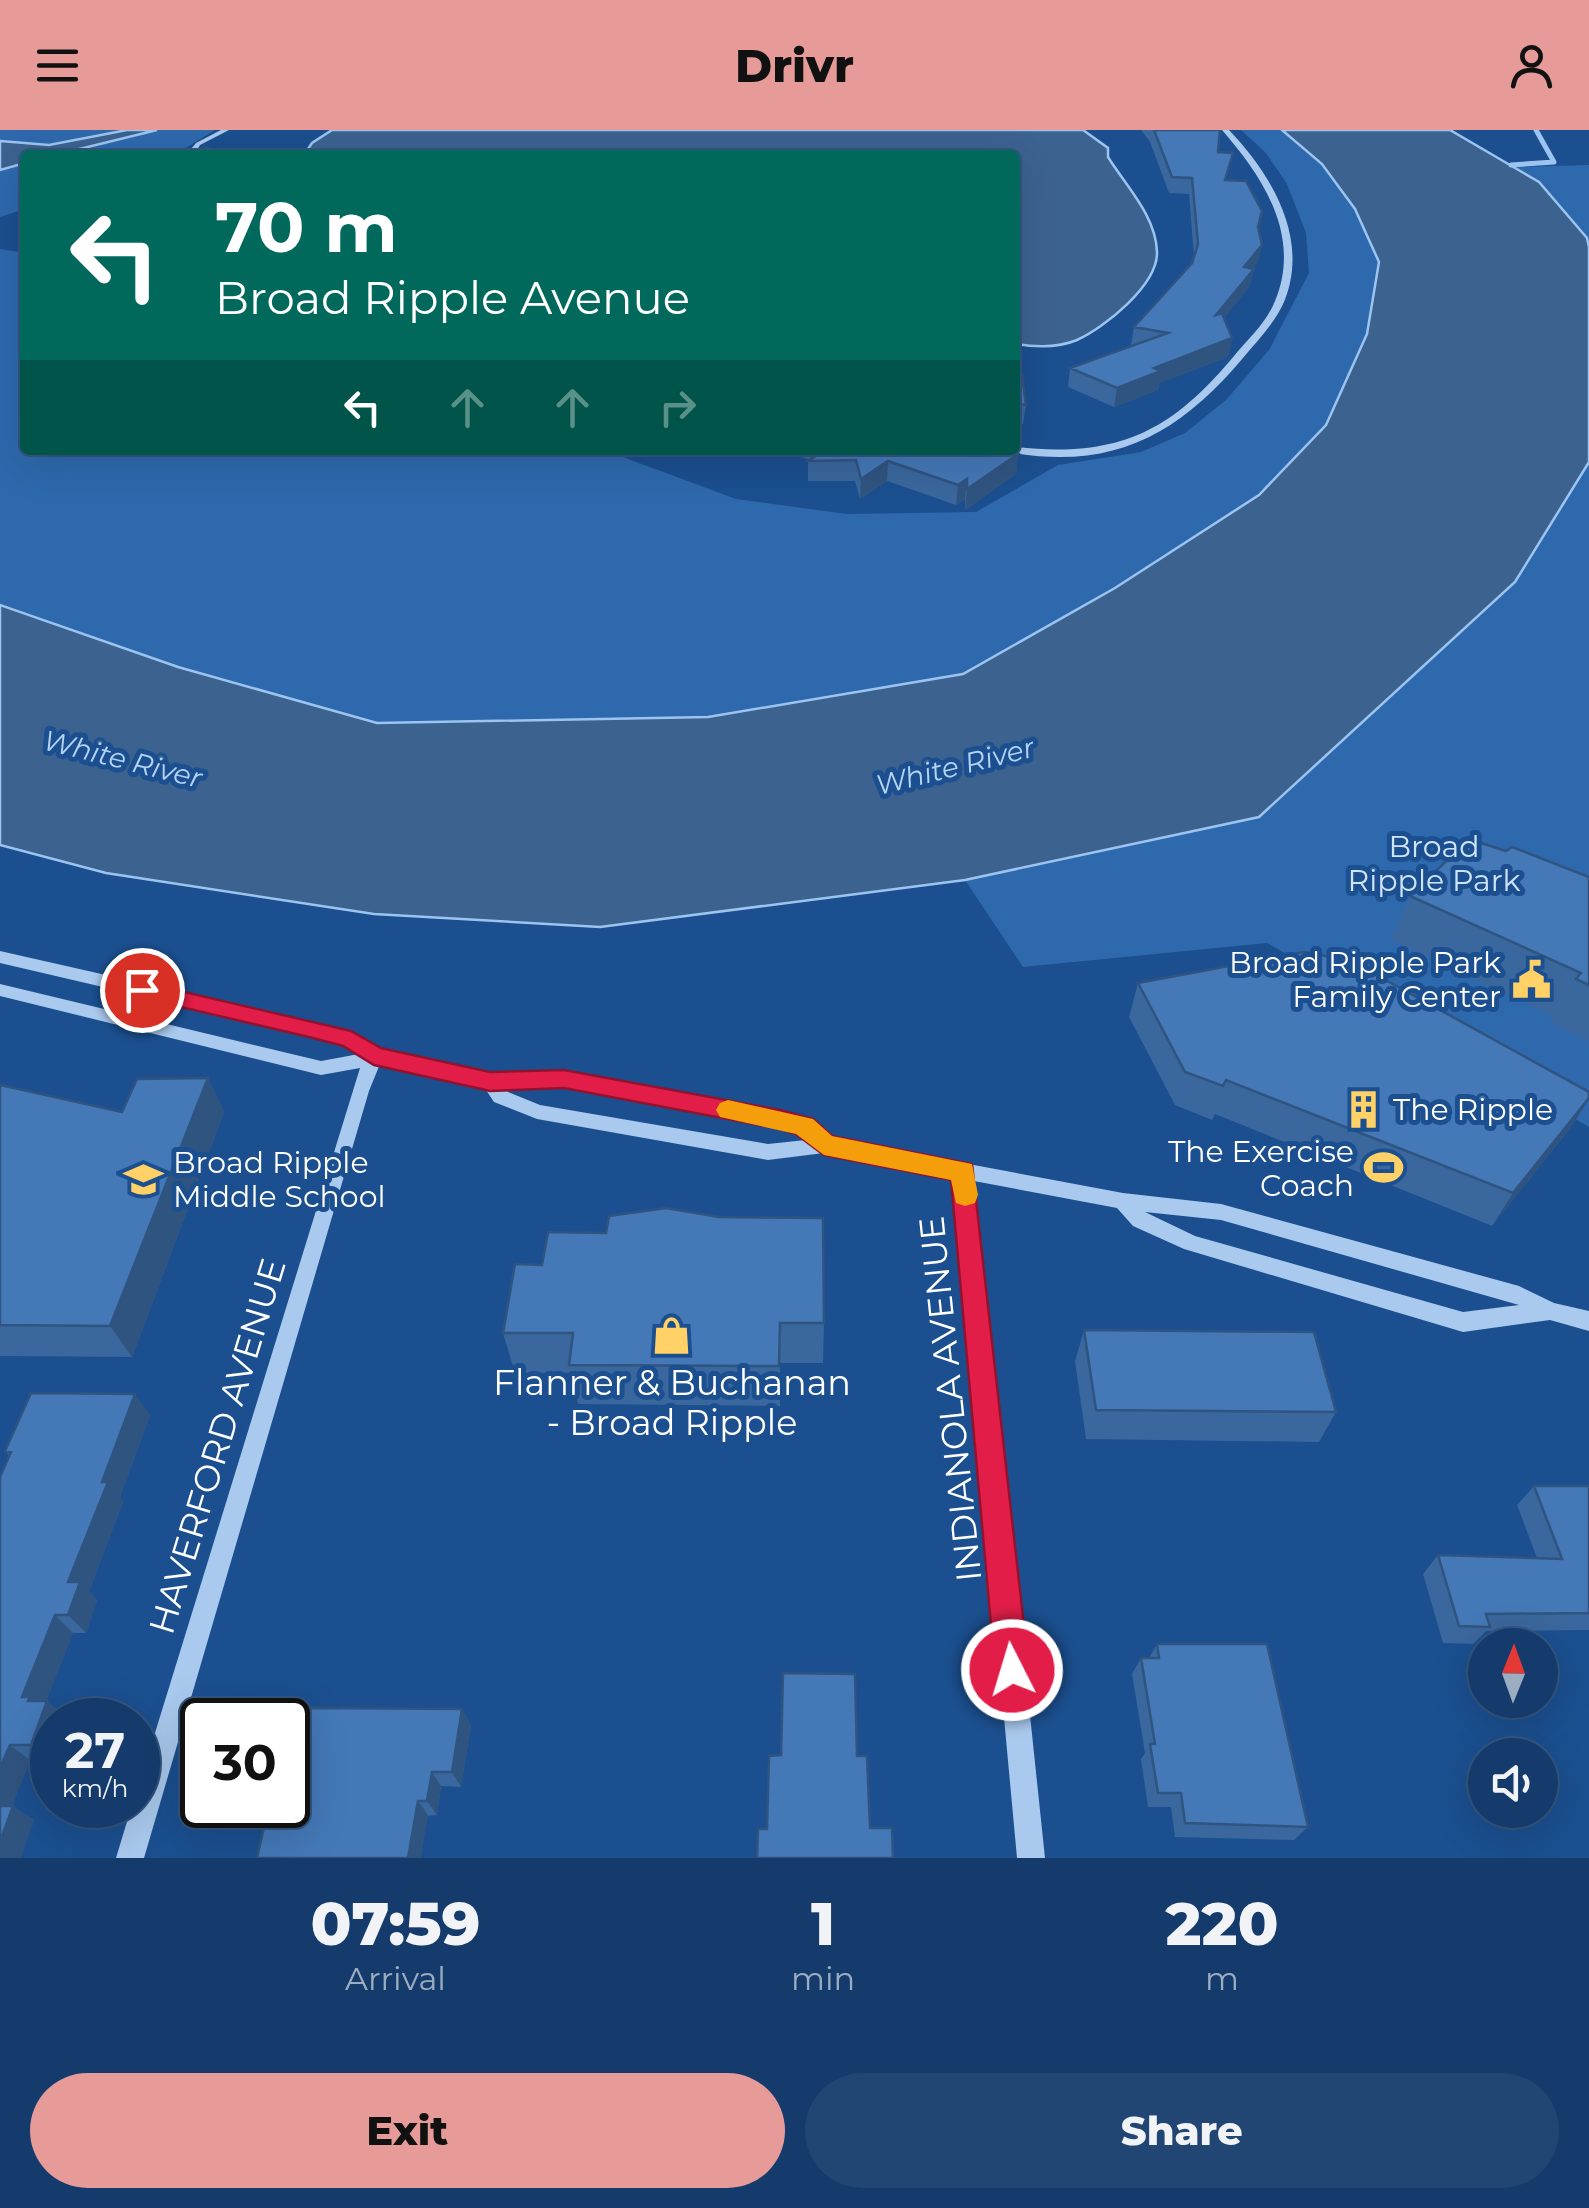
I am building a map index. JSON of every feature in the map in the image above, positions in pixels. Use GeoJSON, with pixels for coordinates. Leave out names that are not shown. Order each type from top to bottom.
{"type":"FeatureCollection","features":[{"type":"Feature","properties":{"kind":"street"},"geometry":{"type":"LineString","coordinates":[[194,150],[226,130]]}},
{"type":"Feature","properties":{"kind":"street"},"geometry":{"type":"LineString","coordinates":[[1020,450],[1084,451],[1124,444],[1161,428],[1216,385],[1279,304],[1288,274],[1283,219],[1255,161],[1224,130]]}},
{"type":"Feature","properties":{"kind":"street"},"geometry":{"type":"LineString","coordinates":[[0,957],[351,1039],[374,1056],[490,1082],[564,1079],[740,1112],[804,1126],[824,1144]]}},
{"type":"Feature","properties":{"kind":"street"},"geometry":{"type":"LineString","coordinates":[[0,990],[321,1068],[349,1066],[374,1056]]}},
{"type":"Feature","properties":{"kind":"street","name":"HAVERFORD AVENUE"},"geometry":{"type":"LineString","coordinates":[[130,1858],[354,1109],[374,1056]]}},
{"type":"Feature","properties":{"kind":"street"},"geometry":{"type":"LineString","coordinates":[[490,1082],[500,1096],[537,1112],[768,1152],[824,1144],[1123,1202],[1245,1218],[1519,1295],[1550,1312],[1589,1321]]}},
{"type":"Feature","properties":{"kind":"street","name":"INDIANOLA AVENUE"},"geometry":{"type":"LineString","coordinates":[[963,1172],[1031,1858]]}},
{"type":"Feature","properties":{"kind":"street"},"geometry":{"type":"LineString","coordinates":[[1123,1202],[1140,1220],[1191,1243],[1463,1322],[1550,1312]]}},
{"type":"Feature","properties":{"kind":"green space"},"geometry":{"type":"Polygon","coordinates":[[[0,130],[127,130],[49,145],[0,141],[0,130]]]}},
{"type":"Feature","properties":{"kind":"green space"},"geometry":{"type":"Polygon","coordinates":[[[157,130],[215,130],[182,150],[75,150],[157,130]]]}},
{"type":"Feature","properties":{"kind":"green space"},"geometry":{"type":"Polygon","coordinates":[[[1241,130],[1282,130],[1322,164],[1355,209],[1379,262],[1367,334],[1325,425],[1259,495],[1115,588],[963,674],[708,717],[377,723],[178,667],[0,605],[0,249],[20,252],[20,455],[617,455],[736,499],[847,514],[976,512],[1058,465],[1141,452],[1185,433],[1226,400],[1269,350],[1309,273],[1306,233],[1287,184],[1266,153],[1241,130]]]}},
{"type":"Feature","properties":{"kind":"green space"},"geometry":{"type":"Polygon","coordinates":[[[20,164],[20,211],[0,217],[0,170],[20,164]]]}},
{"type":"Feature","properties":{"kind":"green space"},"geometry":{"type":"Polygon","coordinates":[[[1589,165],[1589,247],[1587,238],[1539,182],[1514,167],[1589,165]]]}},
{"type":"Feature","properties":{"kind":"green space","name":"Broad Ripple Park"},"geometry":{"type":"Polygon","coordinates":[[[1589,462],[1589,1127],[1267,943],[1023,967],[965,880],[1259,817],[1515,582],[1589,462]]]}},
{"type":"Feature","properties":{"kind":"water"},"geometry":{"type":"Polygon","coordinates":[[[127,130],[157,130],[75,150],[20,150],[20,164],[0,170],[0,141],[49,145],[127,130]]]}},
{"type":"Feature","properties":{"kind":"water"},"geometry":{"type":"Polygon","coordinates":[[[332,130],[1083,130],[1108,148],[1108,157],[1146,214],[1157,252],[1149,278],[1128,304],[1101,326],[1062,344],[1020,344],[1020,150],[307,150],[332,130]]]}},
{"type":"Feature","properties":{"kind":"water","name":"White River"},"geometry":{"type":"Polygon","coordinates":[[[1282,130],[1450,130],[1539,182],[1587,238],[1589,247],[1589,462],[1515,582],[1259,817],[965,880],[600,927],[374,914],[106,873],[0,845],[0,605],[178,667],[377,723],[708,717],[963,674],[1115,588],[1259,495],[1326,425],[1367,334],[1379,262],[1355,209],[1322,164],[1282,130]]]}},
{"type":"Feature","properties":{"kind":"building"},"geometry":{"type":"Polygon","coordinates":[[[1154,130],[1220,130],[1218,152],[1233,153],[1225,180],[1246,181],[1262,211],[1258,227],[1262,245],[1244,267],[1254,269],[1216,315],[1222,313],[1232,338],[1154,368],[1161,371],[1117,388],[1070,368],[1168,333],[1134,327],[1192,263],[1198,244],[1192,178],[1172,177],[1154,130]]]}},
{"type":"Feature","properties":{"kind":"building"},"geometry":{"type":"Polygon","coordinates":[[[1020,375],[1022,375],[1026,405],[1020,404],[1020,375]]]}},
{"type":"Feature","properties":{"kind":"building"},"geometry":{"type":"Polygon","coordinates":[[[817,455],[1017,455],[967,489],[967,479],[958,485],[888,461],[861,479],[856,460],[808,461],[817,455]]]}},
{"type":"Feature","properties":{"kind":"building"},"geometry":{"type":"Polygon","coordinates":[[[1469,839],[1506,851],[1512,847],[1589,877],[1589,985],[1576,979],[1581,973],[1410,896],[1469,839]]]}},
{"type":"Feature","properties":{"kind":"building","name":"The Ripple"},"geometry":{"type":"Polygon","coordinates":[[[1304,952],[1351,961],[1589,1092],[1589,1098],[1513,1193],[1226,1080],[1223,1086],[1185,1072],[1138,983],[1304,952]]]}},
{"type":"Feature","properties":{"kind":"building","name":"Broad Ripple Middle School"},"geometry":{"type":"Polygon","coordinates":[[[208,1078],[110,1326],[0,1325],[0,1085],[122,1112],[137,1079],[208,1078]]]}},
{"type":"Feature","properties":{"kind":"building","name":"Flanner & Buchanan - Broad Ripple"},"geometry":{"type":"Polygon","coordinates":[[[666,1208],[719,1217],[823,1218],[824,1323],[780,1323],[779,1366],[569,1365],[573,1333],[503,1333],[515,1264],[542,1265],[548,1232],[606,1233],[609,1216],[666,1208]]]}},
{"type":"Feature","properties":{"kind":"building"},"geometry":{"type":"Polygon","coordinates":[[[1084,1330],[1314,1332],[1336,1412],[1096,1410],[1084,1330]]]}},
{"type":"Feature","properties":{"kind":"building"},"geometry":{"type":"Polygon","coordinates":[[[31,1393],[135,1394],[102,1482],[108,1482],[68,1582],[80,1582],[68,1615],[55,1615],[22,1697],[30,1697],[30,1745],[10,1745],[0,1768],[0,1477],[11,1452],[5,1451],[31,1393]]]}},
{"type":"Feature","properties":{"kind":"building"},"geometry":{"type":"Polygon","coordinates":[[[1534,1486],[1589,1486],[1589,1613],[1486,1614],[1490,1627],[1459,1626],[1438,1555],[1562,1559],[1534,1486]]]}},
{"type":"Feature","properties":{"kind":"building"},"geometry":{"type":"Polygon","coordinates":[[[1157,1644],[1267,1644],[1308,1827],[1185,1823],[1181,1793],[1158,1793],[1150,1744],[1155,1744],[1141,1658],[1159,1658],[1157,1644]]]}},
{"type":"Feature","properties":{"kind":"building"},"geometry":{"type":"Polygon","coordinates":[[[783,1673],[855,1674],[857,1756],[867,1756],[870,1828],[892,1828],[893,1858],[757,1858],[758,1829],[767,1829],[769,1756],[781,1755],[783,1673]]]}},
{"type":"Feature","properties":{"kind":"building"},"geometry":{"type":"Polygon","coordinates":[[[310,1708],[462,1709],[452,1772],[432,1772],[427,1801],[418,1801],[408,1858],[257,1858],[264,1828],[310,1828],[310,1708]]]}},
{"type":"Feature","properties":{"kind":"building"},"geometry":{"type":"Polygon","coordinates":[[[0,1806],[13,1806],[0,1842],[0,1806]]]}},
{"type":"Feature","properties":{"kind":"waterway"},"geometry":{"type":"LineString","coordinates":[[1511,165],[1554,162],[1536,130]]}},
{"type":"Feature","properties":{"kind":"slow traffic"},"geometry":{"type":"LineString","coordinates":[[728,1110],[804,1126],[824,1144],[963,1172],[965,1195]]}},
{"type":"Feature","properties":{"kind":"place","name":"Broad Ripple Park Family Center"},"geometry":{"type":"Point","coordinates":[1531,979]}},
{"type":"Feature","properties":{"kind":"place","name":"The Ripple"},"geometry":{"type":"Point","coordinates":[1363,1109]}},
{"type":"Feature","properties":{"kind":"place","name":"The Exercise Coach"},"geometry":{"type":"Point","coordinates":[1384,1168]}},
{"type":"Feature","properties":{"kind":"place","name":"Broad Ripple Middle School"},"geometry":{"type":"Point","coordinates":[143,1179]}},
{"type":"Feature","properties":{"kind":"place","name":"Flanner & Buchanan - Broad Ripple"},"geometry":{"type":"Point","coordinates":[672,1335]}},
{"type":"Feature","properties":{"kind":"route"},"geometry":{"type":"LineString","coordinates":[[142,990],[351,1039],[374,1056],[490,1082],[564,1079],[780,1120],[804,1126],[824,1144],[963,1172],[1012,1670]]}}]}
